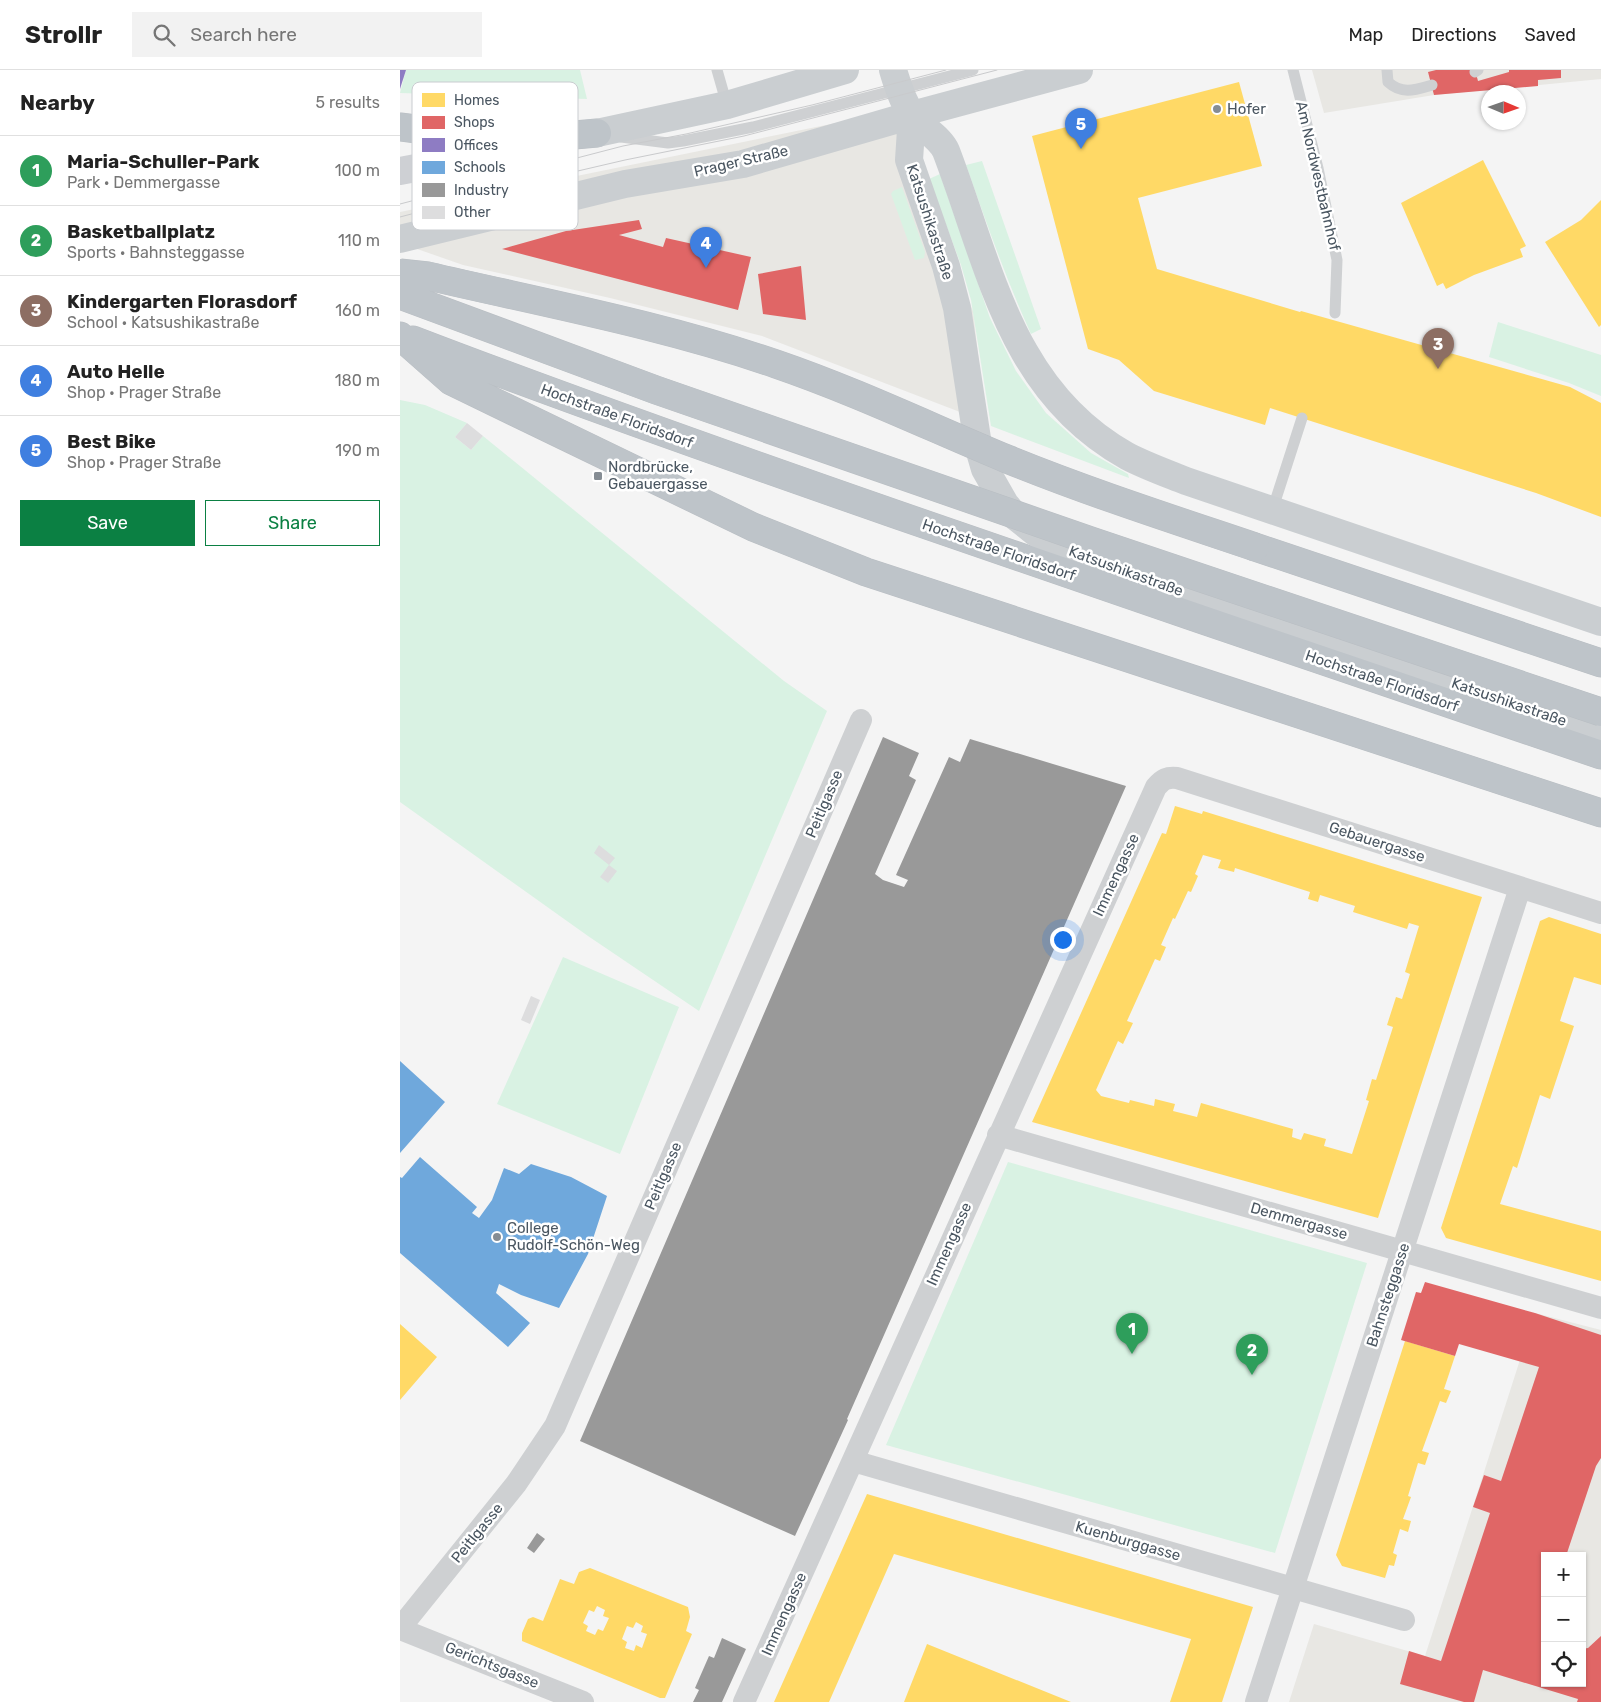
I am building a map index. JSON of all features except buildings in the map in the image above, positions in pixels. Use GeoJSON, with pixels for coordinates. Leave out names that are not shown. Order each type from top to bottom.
{"type":"FeatureCollection","features":[{"type":"Feature","properties":{"kind":"highway"},"geometry":{"type":"LineString","coordinates":[[578,135],[597,133]]}},
{"type":"Feature","properties":{"kind":"highway"},"geometry":{"type":"LineString","coordinates":[[400,273],[428,276],[648,327],[718,345],[768,361],[833,384],[1008,460],[1093,492],[1601,663]]}},
{"type":"Feature","properties":{"kind":"highway"},"geometry":{"type":"LineString","coordinates":[[400,295],[665,394],[1091,541],[1601,712]]}},
{"type":"Feature","properties":{"kind":"highway"},"geometry":{"type":"LineString","coordinates":[[400,335],[451,382],[753,527],[866,572],[1601,813]]}},
{"type":"Feature","properties":{"kind":"highway","name":"Hochstraße Floridsdorf"},"geometry":{"type":"LineString","coordinates":[[400,335],[510,377],[785,476],[1601,755]]}},
{"type":"Feature","properties":{"kind":"main road","name":"Prager Straße"},"geometry":{"type":"LineString","coordinates":[[578,137],[727,105],[845,70]]}},
{"type":"Feature","properties":{"kind":"main road","name":"Prager Straße"},"geometry":{"type":"LineString","coordinates":[[578,195],[625,184],[743,164],[912,115],[1079,70]]}},
{"type":"Feature","properties":{"kind":"main road"},"geometry":{"type":"LineString","coordinates":[[896,79],[912,115],[944,148],[1008,324],[1024,353],[1043,383],[1059,401],[1080,423],[1102,440],[1126,455],[1186,481],[1601,622]]}},
{"type":"Feature","properties":{"kind":"main road","name":"Katsushikastraße"},"geometry":{"type":"LineString","coordinates":[[912,115],[909,160],[946,266],[957,308],[978,445],[985,469],[993,485],[1005,504],[1016,516],[1035,532],[1053,543],[1100,564],[1601,733]]}},
{"type":"Feature","properties":{"kind":"main road","name":"Prager Straße"},"geometry":{"type":"LineString","coordinates":[[400,239],[437,230]]}},
{"type":"Feature","properties":{"kind":"street","name":"Peitlgasse"},"geometry":{"type":"LineString","coordinates":[[400,1629],[516,1484],[555,1426],[861,720]]}},
{"type":"Feature","properties":{"kind":"street","name":"Gebauergasse"},"geometry":{"type":"LineString","coordinates":[[1156,787],[1163,780],[1170,777],[1177,778],[1601,913]]}},
{"type":"Feature","properties":{"kind":"street","name":"Immengasse"},"geometry":{"type":"LineString","coordinates":[[744,1702],[1156,787]]}},
{"type":"Feature","properties":{"kind":"street","name":"Bahnsteggasse"},"geometry":{"type":"LineString","coordinates":[[1256,1702],[1520,888]]}},
{"type":"Feature","properties":{"kind":"street","name":"Demmergasse"},"geometry":{"type":"LineString","coordinates":[[998,1135],[1601,1308]]}},
{"type":"Feature","properties":{"kind":"street","name":"Kuenburggasse"},"geometry":{"type":"LineString","coordinates":[[853,1461],[1404,1620]]}},
{"type":"Feature","properties":{"kind":"street","name":"Gerichtsgasse"},"geometry":{"type":"LineString","coordinates":[[400,1629],[583,1702]]}},
{"type":"Feature","properties":{"kind":"lane"},"geometry":{"type":"LineString","coordinates":[[717,70],[727,105]]}},
{"type":"Feature","properties":{"kind":"lane","name":"Prager Straße"},"geometry":{"type":"LineString","coordinates":[[597,133],[668,143],[683,141],[753,127],[896,79],[973,70]]}},
{"type":"Feature","properties":{"kind":"lane","name":"Am Nordwestbahnhof"},"geometry":{"type":"LineString","coordinates":[[1293,70],[1318,168],[1337,260],[1335,314]]}},
{"type":"Feature","properties":{"kind":"lane"},"geometry":{"type":"LineString","coordinates":[[1387,70],[1388,82],[1395,89],[1404,92],[1432,85]]}},
{"type":"Feature","properties":{"kind":"lane"},"geometry":{"type":"LineString","coordinates":[[1272,510],[1302,418]]}},
{"type":"Feature","properties":{"kind":"shaded area"},"geometry":{"type":"Polygon","coordinates":[[[1312,70],[1601,70],[1601,79],[1526,86],[1481,85],[1481,90],[1434,95],[1324,113],[1312,70]]]}},
{"type":"Feature","properties":{"kind":"shaded area"},"geometry":{"type":"Polygon","coordinates":[[[890,112],[973,311],[986,422],[762,336],[610,298],[463,265],[400,243],[400,212],[412,210],[412,230],[578,230],[578,176],[890,112]]]}},
{"type":"Feature","properties":{"kind":"shaded area"},"geometry":{"type":"Polygon","coordinates":[[[1535,1313],[1601,1330],[1601,1702],[1289,1702],[1314,1624],[1425,1656],[1535,1313]]]}},
{"type":"Feature","properties":{"kind":"green space"},"geometry":{"type":"Polygon","coordinates":[[[406,70],[580,70],[587,99],[578,99],[578,82],[412,82],[412,93],[400,93],[406,70]]]}},
{"type":"Feature","properties":{"kind":"green space"},"geometry":{"type":"Polygon","coordinates":[[[982,161],[1041,329],[1031,334],[1005,271],[966,165],[982,161]]]}},
{"type":"Feature","properties":{"kind":"green space"},"geometry":{"type":"Polygon","coordinates":[[[940,174],[990,318],[1016,371],[1046,413],[1091,453],[1128,474],[1129,478],[991,426],[971,300],[961,265],[929,179],[940,174]]]}},
{"type":"Feature","properties":{"kind":"green space"},"geometry":{"type":"Polygon","coordinates":[[[902,187],[925,252],[924,258],[915,260],[891,194],[902,187]]]}},
{"type":"Feature","properties":{"kind":"green space"},"geometry":{"type":"Polygon","coordinates":[[[1498,322],[1601,355],[1601,396],[1569,383],[1489,357],[1498,322]]]}},
{"type":"Feature","properties":{"kind":"green space"},"geometry":{"type":"Polygon","coordinates":[[[400,400],[425,405],[467,423],[455,437],[471,450],[483,436],[784,681],[827,711],[699,1011],[588,936],[400,802],[400,400]]]}},
{"type":"Feature","properties":{"kind":"green space"},"geometry":{"type":"Polygon","coordinates":[[[563,957],[679,1007],[620,1154],[497,1104],[563,957]]]}},
{"type":"Feature","properties":{"kind":"green space"},"geometry":{"type":"Polygon","coordinates":[[[1008,1162],[1367,1263],[1275,1553],[886,1445],[1008,1162]]]}},
{"type":"Feature","properties":{"kind":"tram line"},"geometry":{"type":"LineString","coordinates":[[578,158],[623,146],[686,134],[812,105],[946,70]]}},
{"type":"Feature","properties":{"kind":"tram line"},"geometry":{"type":"LineString","coordinates":[[578,171],[744,136],[997,70]]}},
{"type":"Feature","properties":{"kind":"tram line"},"geometry":{"type":"LineString","coordinates":[[400,204],[412,201]]}},
{"type":"Feature","properties":{"kind":"tram line"},"geometry":{"type":"LineString","coordinates":[[400,217],[412,214]]}},
{"type":"Feature","properties":{"kind":"place","name":"Hofer"},"geometry":{"type":"Point","coordinates":[1217,109]}},
{"type":"Feature","properties":{"kind":"place","name":"Best Bike"},"geometry":{"type":"Point","coordinates":[1081,149]}},
{"type":"Feature","properties":{"kind":"place","name":"Auto Helle"},"geometry":{"type":"Point","coordinates":[706,268]}},
{"type":"Feature","properties":{"kind":"place","name":"Kindergarten Florasdorf"},"geometry":{"type":"Point","coordinates":[1438,369]}},
{"type":"Feature","properties":{"kind":"place","name":"Nordbrücke, Gebauergasse"},"geometry":{"type":"Point","coordinates":[598,476]}},
{"type":"Feature","properties":{"kind":"place","name":"College Rudolf-Schön-Weg"},"geometry":{"type":"Point","coordinates":[497,1237]}},
{"type":"Feature","properties":{"kind":"place","name":"Maria-Schuller-Park"},"geometry":{"type":"Point","coordinates":[1132,1354]}},
{"type":"Feature","properties":{"kind":"place","name":"Basketballplatz"},"geometry":{"type":"Point","coordinates":[1252,1375]}}]}
